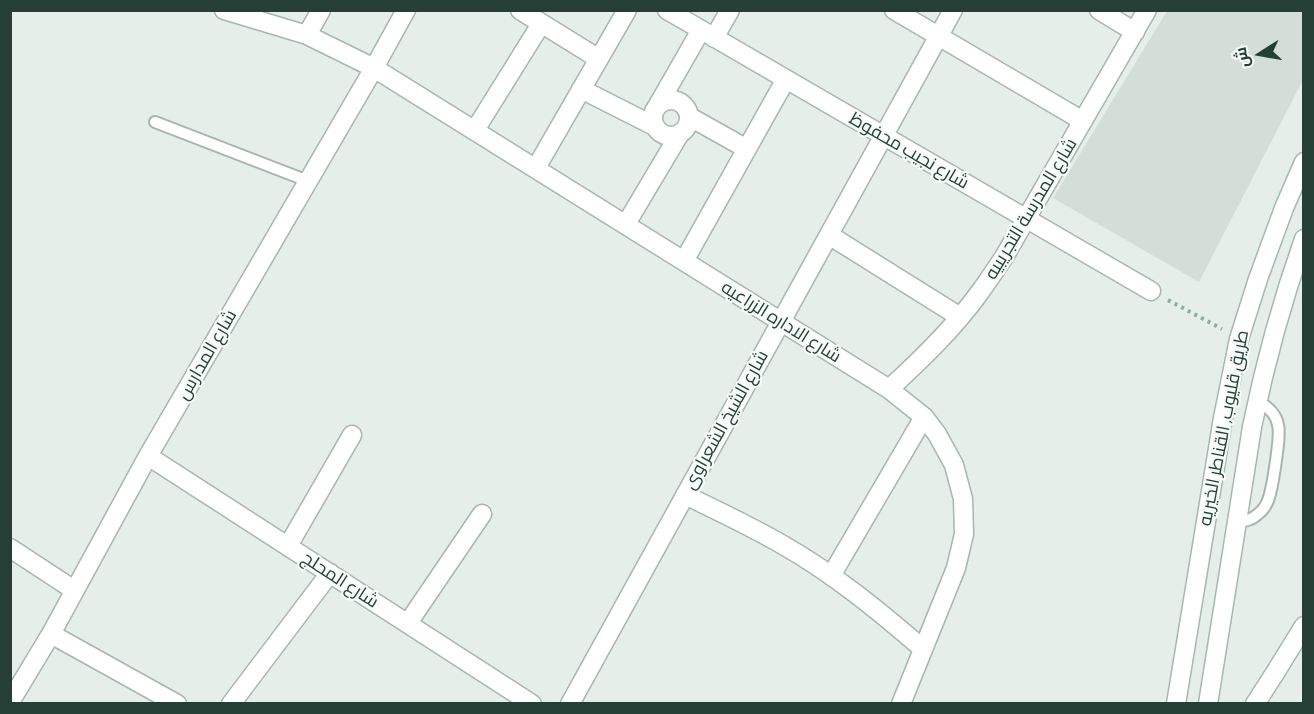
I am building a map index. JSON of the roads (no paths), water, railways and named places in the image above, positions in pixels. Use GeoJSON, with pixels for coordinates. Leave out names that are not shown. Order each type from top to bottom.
{"type":"FeatureCollection","features":[{"type":"Feature","properties":{"kind":"street","name":"شارع الاداره الزراعيه"},"geometry":{"type":"LineString","coordinates":[[224,10],[263,16],[308,35],[374,68],[889,388],[924,417],[938,434],[954,465],[963,499],[964,534],[956,568],[901,704]]}},
{"type":"Feature","properties":{"kind":"street"},"geometry":{"type":"LineString","coordinates":[[308,35],[321,10]]}},
{"type":"Feature","properties":{"kind":"street","name":"شارع المدارس"},"geometry":{"type":"LineString","coordinates":[[10,702],[51,634],[148,456],[406,10]]}},
{"type":"Feature","properties":{"kind":"street"},"geometry":{"type":"LineString","coordinates":[[520,10],[599,59]]}},
{"type":"Feature","properties":{"kind":"street"},"geometry":{"type":"LineString","coordinates":[[536,168],[627,10]]}},
{"type":"Feature","properties":{"kind":"street","name":"شارع نجيب محفوظ"},"geometry":{"type":"LineString","coordinates":[[667,10],[1151,291]]}},
{"type":"Feature","properties":{"kind":"street"},"geometry":{"type":"LineString","coordinates":[[654,126],[652,119],[658,105],[707,34],[730,10]]}},
{"type":"Feature","properties":{"kind":"street"},"geometry":{"type":"LineString","coordinates":[[894,10],[1083,121]]}},
{"type":"Feature","properties":{"kind":"street","name":"شارع الشيخ الشعراوى"},"geometry":{"type":"LineString","coordinates":[[570,704],[953,10]]}},
{"type":"Feature","properties":{"kind":"street"},"geometry":{"type":"LineString","coordinates":[[1099,10],[1135,32]]}},
{"type":"Feature","properties":{"kind":"street","name":"شارع المدرسة التجريبيه"},"geometry":{"type":"LineString","coordinates":[[889,388],[921,359],[980,293],[1026,219],[1147,10]]}},
{"type":"Feature","properties":{"kind":"street"},"geometry":{"type":"LineString","coordinates":[[475,130],[542,24]]}},
{"type":"Feature","properties":{"kind":"street"},"geometry":{"type":"LineString","coordinates":[[684,261],[786,79]]}},
{"type":"Feature","properties":{"kind":"street"},"geometry":{"type":"LineString","coordinates":[[581,89],[654,126],[665,135],[672,137],[680,135]]}},
{"type":"Feature","properties":{"kind":"street"},"geometry":{"type":"LineString","coordinates":[[626,224],[689,124],[690,117],[684,104],[671,100],[658,105]]}},
{"type":"Feature","properties":{"kind":"street"},"geometry":{"type":"LineString","coordinates":[[690,117],[747,149]]}},
{"type":"Feature","properties":{"kind":"street","name":"طريق قليوب, القناطر الخيريه"},"geometry":{"type":"LineString","coordinates":[[1176,704],[1223,418],[1239,339],[1284,208],[1304,162]]}},
{"type":"Feature","properties":{"kind":"street"},"geometry":{"type":"LineString","coordinates":[[829,235],[960,317]]}},
{"type":"Feature","properties":{"kind":"street","name":"طريق قليوب, القناطر الخيريه"},"geometry":{"type":"LineString","coordinates":[[1208,704],[1257,401],[1286,290],[1304,239]]}},
{"type":"Feature","properties":{"kind":"street"},"geometry":{"type":"LineString","coordinates":[[831,576],[924,417]]}},
{"type":"Feature","properties":{"kind":"street"},"geometry":{"type":"LineString","coordinates":[[288,546],[352,435]]}},
{"type":"Feature","properties":{"kind":"street","name":"شارع المحلج"},"geometry":{"type":"LineString","coordinates":[[148,456],[408,623],[525,702]]}},
{"type":"Feature","properties":{"kind":"street"},"geometry":{"type":"LineString","coordinates":[[685,495],[784,546],[831,576],[923,648]]}},
{"type":"Feature","properties":{"kind":"street"},"geometry":{"type":"LineString","coordinates":[[408,623],[482,514]]}},
{"type":"Feature","properties":{"kind":"street"},"geometry":{"type":"LineString","coordinates":[[1207,515],[1237,522]]}},
{"type":"Feature","properties":{"kind":"street"},"geometry":{"type":"LineString","coordinates":[[10,548],[74,591]]}},
{"type":"Feature","properties":{"kind":"street"},"geometry":{"type":"LineString","coordinates":[[231,704],[330,573]]}},
{"type":"Feature","properties":{"kind":"street"},"geometry":{"type":"LineString","coordinates":[[1255,704],[1304,626]]}},
{"type":"Feature","properties":{"kind":"street"},"geometry":{"type":"LineString","coordinates":[[51,634],[177,704]]}},
{"type":"Feature","properties":{"kind":"lane"},"geometry":{"type":"LineString","coordinates":[[154,122],[308,181]]}},
{"type":"Feature","properties":{"kind":"lane"},"geometry":{"type":"LineString","coordinates":[[1237,522],[1258,515],[1266,506],[1270,495],[1279,425],[1275,415],[1267,406],[1257,401]]}}]}
